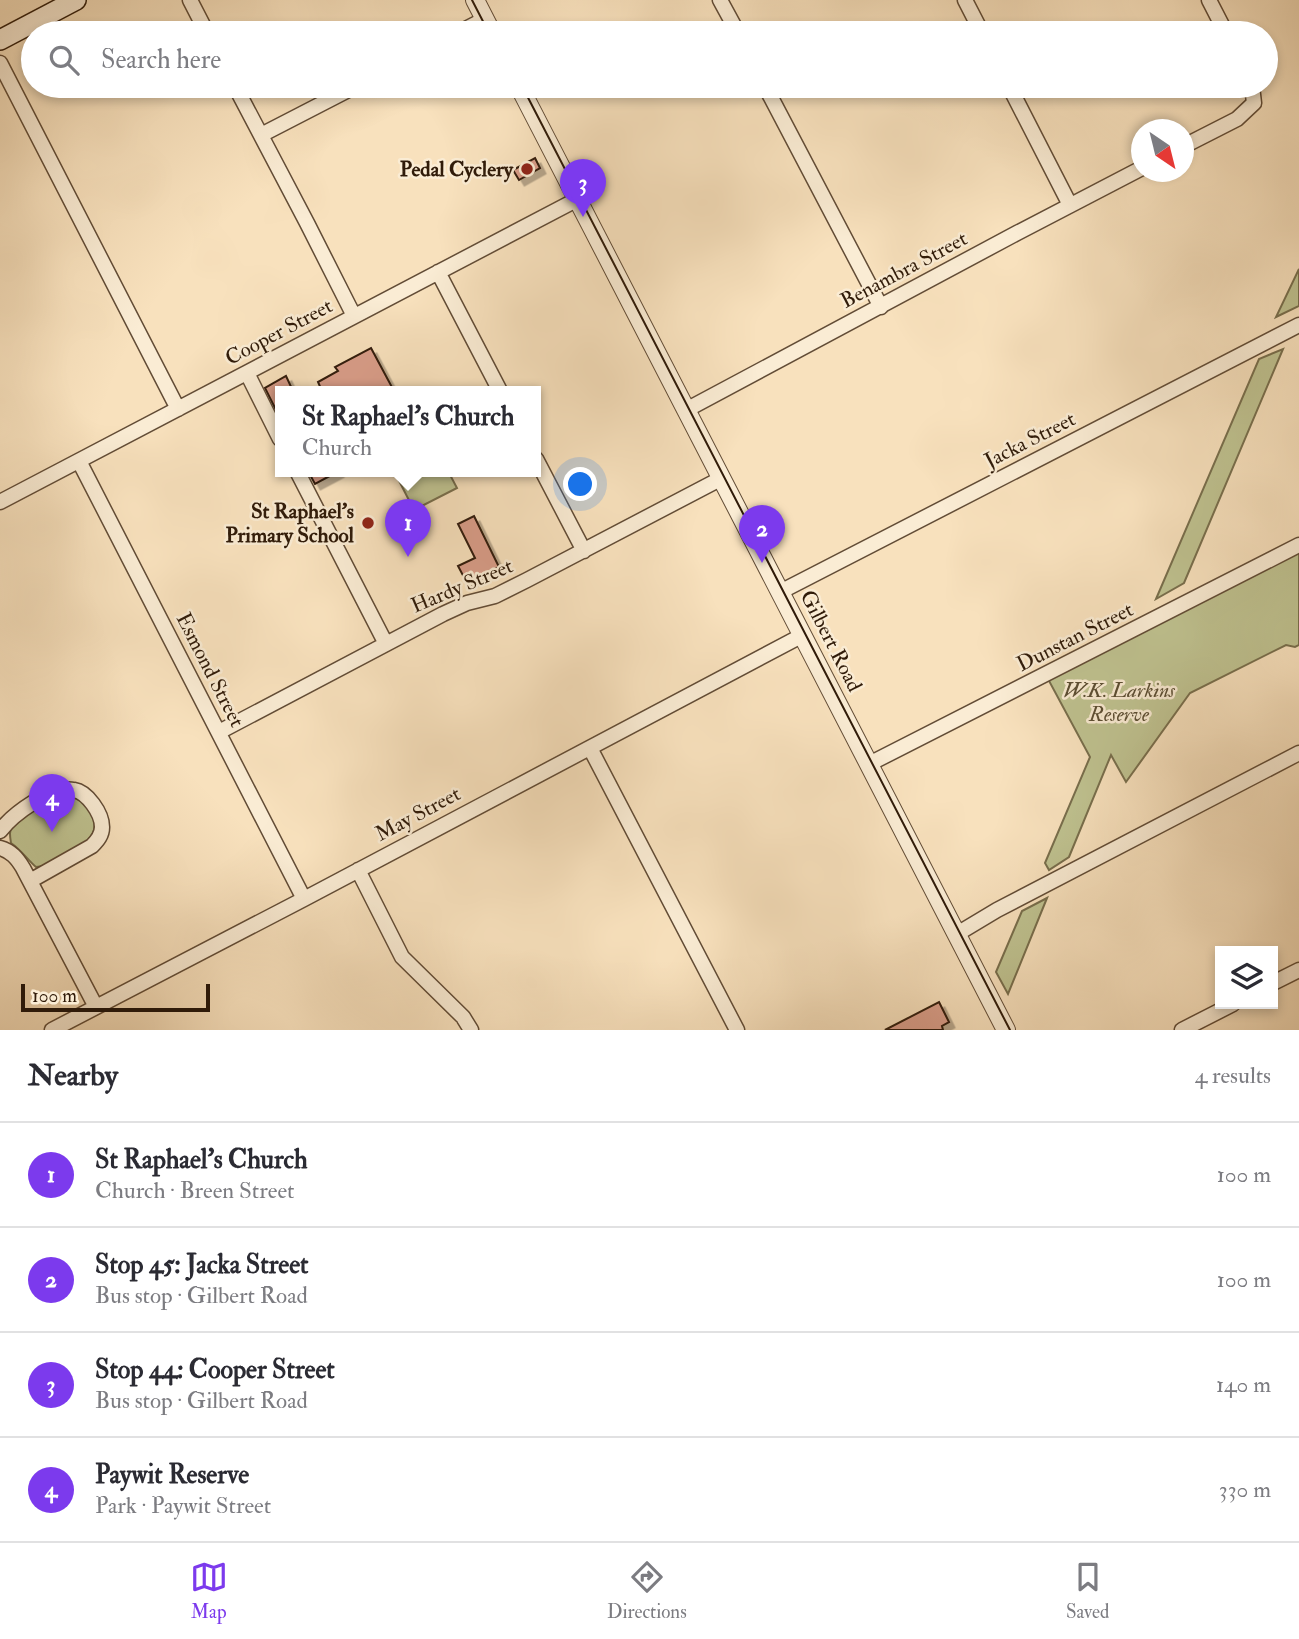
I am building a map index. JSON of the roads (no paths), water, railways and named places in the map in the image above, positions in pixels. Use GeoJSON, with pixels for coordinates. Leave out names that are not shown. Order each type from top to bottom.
{"type":"FeatureCollection","features":[{"type":"Feature","properties":{"kind":"main road"},"geometry":{"type":"LineString","coordinates":[[36,21],[76,0]]}},
{"type":"Feature","properties":{"kind":"main road"},"geometry":{"type":"LineString","coordinates":[[0,40],[21,29]]}},
{"type":"Feature","properties":{"kind":"street"},"geometry":{"type":"LineString","coordinates":[[190,0],[201,21]]}},
{"type":"Feature","properties":{"kind":"street"},"geometry":{"type":"LineString","coordinates":[[475,0],[486,21]]}},
{"type":"Feature","properties":{"kind":"street"},"geometry":{"type":"LineString","coordinates":[[720,0],[731,21]]}},
{"type":"Feature","properties":{"kind":"street"},"geometry":{"type":"LineString","coordinates":[[965,0],[976,21]]}},
{"type":"Feature","properties":{"kind":"street"},"geometry":{"type":"LineString","coordinates":[[1209,0],[1220,21]]}},
{"type":"Feature","properties":{"kind":"street"},"geometry":{"type":"LineString","coordinates":[[0,63],[178,409]]}},
{"type":"Feature","properties":{"kind":"street"},"geometry":{"type":"LineString","coordinates":[[241,98],[354,316]]}},
{"type":"Feature","properties":{"kind":"street"},"geometry":{"type":"LineString","coordinates":[[261,135],[333,98]]}},
{"type":"Feature","properties":{"kind":"street","name":"Gilbert Road"},"geometry":{"type":"LineString","coordinates":[[525,98],[1006,1030]]}},
{"type":"Feature","properties":{"kind":"street"},"geometry":{"type":"LineString","coordinates":[[771,98],[881,307]]}},
{"type":"Feature","properties":{"kind":"street"},"geometry":{"type":"LineString","coordinates":[[1015,98],[1070,205]]}},
{"type":"Feature","properties":{"kind":"street"},"geometry":{"type":"LineString","coordinates":[[1194,141],[1237,119],[1254,103],[1253,98]]}},
{"type":"Feature","properties":{"kind":"street","name":"Benambra Street"},"geometry":{"type":"LineString","coordinates":[[686,410],[1131,174]]}},
{"type":"Feature","properties":{"kind":"street","name":"Cooper Street"},"geometry":{"type":"LineString","coordinates":[[1,500],[578,199]]}},
{"type":"Feature","properties":{"kind":"street"},"geometry":{"type":"LineString","coordinates":[[438,272],[497,386]]}},
{"type":"Feature","properties":{"kind":"street","name":"Jacka Street"},"geometry":{"type":"LineString","coordinates":[[780,592],[1299,325]]}},
{"type":"Feature","properties":{"kind":"street"},"geometry":{"type":"LineString","coordinates":[[247,373],[275,429]]}},
{"type":"Feature","properties":{"kind":"street","name":"Esmond Street"},"geometry":{"type":"LineString","coordinates":[[79,461],[304,900]]}},
{"type":"Feature","properties":{"kind":"street"},"geometry":{"type":"LineString","coordinates":[[541,469],[584,551]]}},
{"type":"Feature","properties":{"kind":"street"},"geometry":{"type":"LineString","coordinates":[[300,477],[386,644]]}},
{"type":"Feature","properties":{"kind":"street","name":"Hardy Street"},"geometry":{"type":"LineString","coordinates":[[219,732],[467,603],[495,596],[722,478]]}},
{"type":"Feature","properties":{"kind":"street","name":"Dunstan Street"},"geometry":{"type":"LineString","coordinates":[[869,764],[1299,545]]}},
{"type":"Feature","properties":{"kind":"street","name":"May Street"},"geometry":{"type":"LineString","coordinates":[[52,1030],[304,900],[803,635]]}},
{"type":"Feature","properties":{"kind":"street"},"geometry":{"type":"LineString","coordinates":[[590,748],[737,1030]]}},
{"type":"Feature","properties":{"kind":"street"},"geometry":{"type":"LineString","coordinates":[[955,931],[969,919],[997,910],[1299,753]]}},
{"type":"Feature","properties":{"kind":"street"},"geometry":{"type":"LineString","coordinates":[[0,831],[20,812],[57,792],[76,790],[82,792],[90,801],[101,822],[99,838],[87,849],[30,880]]}},
{"type":"Feature","properties":{"kind":"street"},"geometry":{"type":"LineString","coordinates":[[0,848],[14,856],[30,880],[96,1007]]}},
{"type":"Feature","properties":{"kind":"street"},"geometry":{"type":"LineString","coordinates":[[358,870],[402,957],[463,1017],[471,1030]]}},
{"type":"Feature","properties":{"kind":"street"},"geometry":{"type":"LineString","coordinates":[[1278,980],[1299,970]]}},
{"type":"Feature","properties":{"kind":"street"},"geometry":{"type":"LineString","coordinates":[[1182,1030],[1223,1009]]}},
{"type":"Feature","properties":{"kind":"tram line"},"geometry":{"type":"LineString","coordinates":[[472,0],[483,21]]}},
{"type":"Feature","properties":{"kind":"tram line"},"geometry":{"type":"LineString","coordinates":[[528,98],[1010,1030]]}},
{"type":"Feature","properties":{"kind":"place","name":"Pedal Cyclery"},"geometry":{"type":"Point","coordinates":[527,169]}},
{"type":"Feature","properties":{"kind":"place","name":"Stop 44: Cooper Street"},"geometry":{"type":"Point","coordinates":[583,217]}},
{"type":"Feature","properties":{"kind":"place","name":"St Raphael's Primary School"},"geometry":{"type":"Point","coordinates":[368,523]}},
{"type":"Feature","properties":{"kind":"place","name":"St Raphael's Church"},"geometry":{"type":"Point","coordinates":[408,557]}},
{"type":"Feature","properties":{"kind":"place","name":"Stop 45: Jacka Street"},"geometry":{"type":"Point","coordinates":[762,563]}},
{"type":"Feature","properties":{"kind":"place","name":"Paywit Reserve"},"geometry":{"type":"Point","coordinates":[52,832]}},
{"type":"Feature","properties":{"kind":"park label","name":"W.K. Larkins Reserve"},"geometry":{"type":"Point","coordinates":[1119,702]}}]}
